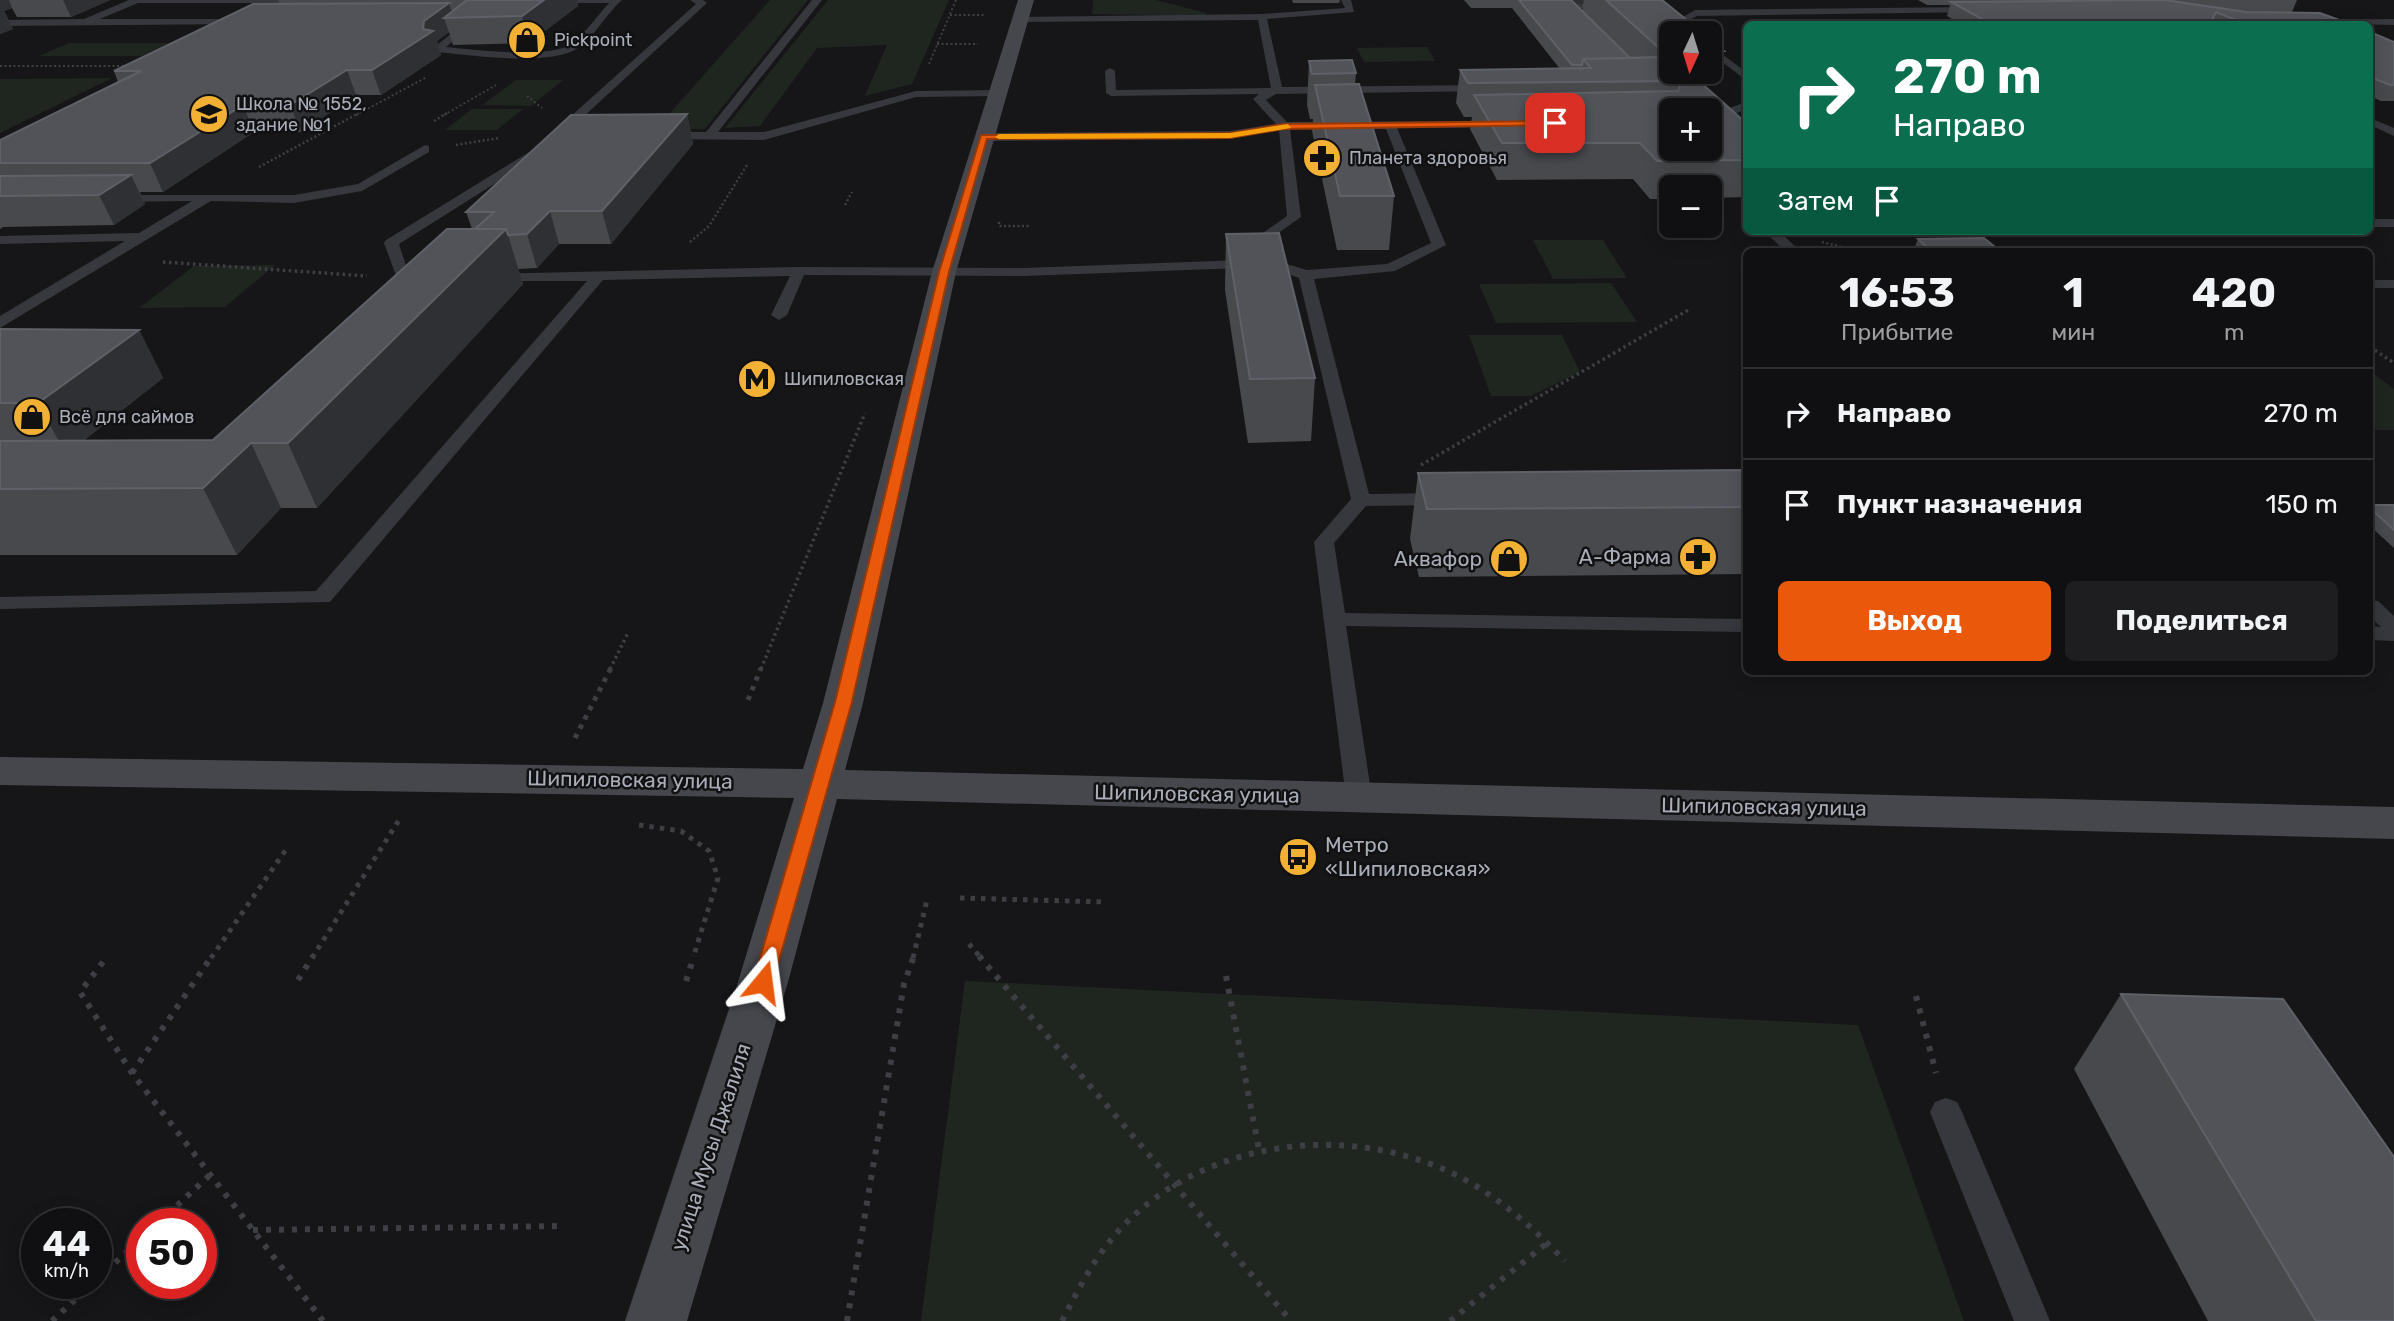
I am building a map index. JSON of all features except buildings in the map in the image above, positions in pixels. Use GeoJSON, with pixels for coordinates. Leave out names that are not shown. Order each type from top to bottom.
{"type":"FeatureCollection","features":[{"type":"Feature","properties":{"kind":"main road","name":"улица Мусы Джалиля"},"geometry":{"type":"LineString","coordinates":[[656,1321],[763,982],[843,702],[944,272],[1023,9]]}},
{"type":"Feature","properties":{"kind":"main road","name":"Шипиловская улица"},"geometry":{"type":"LineString","coordinates":[[0,771],[820,784],[2394,823]]}},
{"type":"Feature","properties":{"kind":"lane"},"geometry":{"type":"LineString","coordinates":[[85,22],[137,0],[315,0]]}},
{"type":"Feature","properties":{"kind":"lane"},"geometry":{"type":"LineString","coordinates":[[534,0],[617,0]]}},
{"type":"Feature","properties":{"kind":"lane"},"geometry":{"type":"LineString","coordinates":[[460,20],[473,20],[437,49],[480,54],[547,53],[573,48],[617,0]]}},
{"type":"Feature","properties":{"kind":"lane"},"geometry":{"type":"LineString","coordinates":[[404,281],[391,243],[568,136],[565,127],[702,3],[695,0]]}},
{"type":"Feature","properties":{"kind":"lane"},"geometry":{"type":"LineString","coordinates":[[709,136],[817,0]]}},
{"type":"Feature","properties":{"kind":"lane"},"geometry":{"type":"LineString","coordinates":[[1023,9],[1262,18],[1350,10],[1346,0]]}},
{"type":"Feature","properties":{"kind":"lane"},"geometry":{"type":"LineString","coordinates":[[1600,38],[1571,9],[1602,1]]}},
{"type":"Feature","properties":{"kind":"lane"},"geometry":{"type":"LineString","coordinates":[[1217,18],[1221,7]]}},
{"type":"Feature","properties":{"kind":"lane"},"geometry":{"type":"LineString","coordinates":[[0,20],[22,9]]}},
{"type":"Feature","properties":{"kind":"lane"},"geometry":{"type":"LineString","coordinates":[[1681,21],[1695,13],[1996,10]]}},
{"type":"Feature","properties":{"kind":"lane"},"geometry":{"type":"LineString","coordinates":[[1669,14],[1688,17]]}},
{"type":"Feature","properties":{"kind":"lane"},"geometry":{"type":"LineString","coordinates":[[1262,18],[1277,89]]}},
{"type":"Feature","properties":{"kind":"lane"},"geometry":{"type":"LineString","coordinates":[[0,20],[252,21]]}},
{"type":"Feature","properties":{"kind":"lane"},"geometry":{"type":"LineString","coordinates":[[2373,23],[2394,22]]}},
{"type":"Feature","properties":{"kind":"lane"},"geometry":{"type":"LineString","coordinates":[[1722,58],[1743,75]]}},
{"type":"Feature","properties":{"kind":"lane"},"geometry":{"type":"LineString","coordinates":[[1110,71],[1111,93],[1497,88]]}},
{"type":"Feature","properties":{"kind":"lane"},"geometry":{"type":"LineString","coordinates":[[1229,263],[1294,217],[1284,127],[1259,99],[1277,89]]}},
{"type":"Feature","properties":{"kind":"lane"},"geometry":{"type":"LineString","coordinates":[[655,136],[764,136],[916,93],[999,93]]}},
{"type":"Feature","properties":{"kind":"lane"},"geometry":{"type":"LineString","coordinates":[[1722,116],[1743,106]]}},
{"type":"Feature","properties":{"kind":"lane"},"geometry":{"type":"LineString","coordinates":[[2373,122],[2394,132]]}},
{"type":"Feature","properties":{"kind":"lane"},"geometry":{"type":"LineString","coordinates":[[984,137],[1230,135],[1284,127],[1513,124]]}},
{"type":"Feature","properties":{"kind":"lane"},"geometry":{"type":"LineString","coordinates":[[468,277],[799,271],[944,272],[1270,262],[1306,275],[1390,268],[1439,245],[1390,125]]}},
{"type":"Feature","properties":{"kind":"lane"},"geometry":{"type":"LineString","coordinates":[[97,198],[208,197],[294,200],[362,187],[425,149]]}},
{"type":"Feature","properties":{"kind":"lane"},"geometry":{"type":"LineString","coordinates":[[0,323],[208,197]]}},
{"type":"Feature","properties":{"kind":"lane"},"geometry":{"type":"LineString","coordinates":[[2373,223],[2394,223]]}},
{"type":"Feature","properties":{"kind":"lane"},"geometry":{"type":"LineString","coordinates":[[1776,235],[1790,248]]}},
{"type":"Feature","properties":{"kind":"lane"},"geometry":{"type":"LineString","coordinates":[[0,240],[141,237]]}},
{"type":"Feature","properties":{"kind":"lane"},"geometry":{"type":"LineString","coordinates":[[779,314],[799,271]]}},
{"type":"Feature","properties":{"kind":"lane"},"geometry":{"type":"LineString","coordinates":[[1306,275],[1361,500]]}},
{"type":"Feature","properties":{"kind":"lane"},"geometry":{"type":"LineString","coordinates":[[0,603],[322,597],[599,276]]}},
{"type":"Feature","properties":{"kind":"lane"},"geometry":{"type":"LineString","coordinates":[[2373,284],[2394,284]]}},
{"type":"Feature","properties":{"kind":"lane"},"geometry":{"type":"LineString","coordinates":[[1359,798],[1324,542],[1361,500],[1471,499]]}},
{"type":"Feature","properties":{"kind":"lane"},"geometry":{"type":"LineString","coordinates":[[2373,609],[2394,627]]}},
{"type":"Feature","properties":{"kind":"lane"},"geometry":{"type":"LineString","coordinates":[[1333,619],[1743,626]]}},
{"type":"Feature","properties":{"kind":"lane"},"geometry":{"type":"LineString","coordinates":[[2373,634],[2394,634]]}},
{"type":"Feature","properties":{"kind":"lane"},"geometry":{"type":"LineString","coordinates":[[1946,1112],[2032,1321]]}},
{"type":"Feature","properties":{"kind":"path"},"geometry":{"type":"LineString","coordinates":[[916,93],[956,0]]}},
{"type":"Feature","properties":{"kind":"path"},"geometry":{"type":"LineString","coordinates":[[0,66],[137,66]]}},
{"type":"Feature","properties":{"kind":"path"},"geometry":{"type":"LineString","coordinates":[[208,197],[271,159],[432,75]]}},
{"type":"Feature","properties":{"kind":"path"},"geometry":{"type":"LineString","coordinates":[[709,226],[737,181]]}},
{"type":"Feature","properties":{"kind":"path"},"geometry":{"type":"LineString","coordinates":[[845,205],[852,192]]}},
{"type":"Feature","properties":{"kind":"path"},"geometry":{"type":"LineString","coordinates":[[1000,221],[999,226],[1031,226]]}},
{"type":"Feature","properties":{"kind":"path"},"geometry":{"type":"LineString","coordinates":[[107,258],[404,281]]}},
{"type":"Feature","properties":{"kind":"path"},"geometry":{"type":"LineString","coordinates":[[1361,500],[1690,309]]}},
{"type":"Feature","properties":{"kind":"path"},"geometry":{"type":"LineString","coordinates":[[2373,348],[2394,363]]}},
{"type":"Feature","properties":{"kind":"path"},"geometry":{"type":"LineString","coordinates":[[555,779],[628,632]]}},
{"type":"Feature","properties":{"kind":"path"},"geometry":{"type":"LineString","coordinates":[[298,980],[399,820],[412,821]]}},
{"type":"Feature","properties":{"kind":"path"},"geometry":{"type":"LineString","coordinates":[[627,825],[681,831],[709,851],[718,878],[686,981]]}},
{"type":"Feature","properties":{"kind":"path"},"geometry":{"type":"LineString","coordinates":[[132,1073],[287,848]]}},
{"type":"Feature","properties":{"kind":"path"},"geometry":{"type":"LineString","coordinates":[[960,898],[1106,902]]}},
{"type":"Feature","properties":{"kind":"path"},"geometry":{"type":"LineString","coordinates":[[846,1321],[904,984],[919,942],[927,900]]}},
{"type":"Feature","properties":{"kind":"path"},"geometry":{"type":"LineString","coordinates":[[969,944],[1291,1321]]}},
{"type":"Feature","properties":{"kind":"path"},"geometry":{"type":"LineString","coordinates":[[103,962],[80,992],[132,1073],[323,1321]]}},
{"type":"Feature","properties":{"kind":"path"},"geometry":{"type":"LineString","coordinates":[[1226,976],[1259,1150]]}},
{"type":"Feature","properties":{"kind":"path"},"geometry":{"type":"LineString","coordinates":[[1916,996],[1946,1112]]}},
{"type":"Feature","properties":{"kind":"path"},"geometry":{"type":"LineString","coordinates":[[1062,1321],[1073,1295],[1101,1251],[1135,1213],[1174,1184],[1215,1164],[1259,1150],[1305,1143],[1351,1145],[1397,1153],[1443,1169],[1487,1193],[1528,1223],[1565,1261]]}},
{"type":"Feature","properties":{"kind":"path"},"geometry":{"type":"LineString","coordinates":[[174,1208],[210,1175]]}},
{"type":"Feature","properties":{"kind":"path"},"geometry":{"type":"LineString","coordinates":[[253,1230],[564,1226]]}},
{"type":"Feature","properties":{"kind":"path"},"geometry":{"type":"LineString","coordinates":[[1450,1321],[1547,1242]]}},
{"type":"Feature","properties":{"kind":"path"},"geometry":{"type":"LineString","coordinates":[[112,1265],[126,1253]]}},
{"type":"Feature","properties":{"kind":"path"},"geometry":{"type":"LineString","coordinates":[[52,1321],[76,1299]]}},
{"type":"Feature","properties":{"kind":"shaded area"},"geometry":{"type":"Polygon","coordinates":[[[770,0],[808,0],[705,129],[656,129],[770,0]]]}},
{"type":"Feature","properties":{"kind":"shaded area"},"geometry":{"type":"Polygon","coordinates":[[[828,0],[949,0],[912,84],[865,96],[887,45],[817,48],[760,126],[725,128],[828,0]]]}},
{"type":"Feature","properties":{"kind":"shaded area"},"geometry":{"type":"Polygon","coordinates":[[[1093,0],[1156,0],[1206,13],[1207,16],[1092,14],[1093,0]]]}},
{"type":"Feature","properties":{"kind":"shaded area"},"geometry":{"type":"Polygon","coordinates":[[[69,43],[169,43],[142,56],[39,56],[69,43]]]}},
{"type":"Feature","properties":{"kind":"shaded area"},"geometry":{"type":"Polygon","coordinates":[[[1427,47],[1435,61],[1364,62],[1357,48],[1427,47]]]}},
{"type":"Feature","properties":{"kind":"shaded area"},"geometry":{"type":"Polygon","coordinates":[[[112,78],[0,133],[0,79],[112,78]]]}},
{"type":"Feature","properties":{"kind":"shaded area"},"geometry":{"type":"Polygon","coordinates":[[[516,80],[563,80],[531,106],[482,105],[516,80]]]}},
{"type":"Feature","properties":{"kind":"shaded area"},"geometry":{"type":"Polygon","coordinates":[[[472,109],[523,109],[497,130],[445,130],[472,109]]]}},
{"type":"Feature","properties":{"kind":"shaded area"},"geometry":{"type":"Polygon","coordinates":[[[1533,240],[1603,240],[1627,278],[1553,279],[1533,240]]]}},
{"type":"Feature","properties":{"kind":"shaded area"},"geometry":{"type":"Polygon","coordinates":[[[275,265],[225,307],[139,308],[194,266],[275,265]]]}},
{"type":"Feature","properties":{"kind":"shaded area"},"geometry":{"type":"Polygon","coordinates":[[[1611,283],[1637,322],[1496,323],[1479,284],[1611,283]]]}},
{"type":"Feature","properties":{"kind":"shaded area"},"geometry":{"type":"Polygon","coordinates":[[[1469,335],[1562,335],[1580,372],[1531,396],[1491,396],[1469,335]]]}},
{"type":"Feature","properties":{"kind":"shaded area"},"geometry":{"type":"Polygon","coordinates":[[[2373,373],[2394,389],[2394,430],[2373,430],[2373,373]]]}},
{"type":"Feature","properties":{"kind":"shaded area"},"geometry":{"type":"Polygon","coordinates":[[[965,981],[1858,1025],[1964,1321],[921,1321],[965,981]]]}},
{"type":"Feature","properties":{"kind":"slow traffic"},"geometry":{"type":"LineString","coordinates":[[999,137],[1230,135],[1288,126]]}},
{"type":"Feature","properties":{"kind":"place","name":"Pickpoint"},"geometry":{"type":"Point","coordinates":[527,40]}},
{"type":"Feature","properties":{"kind":"place","name":"Школа № 1552, здание №1"},"geometry":{"type":"Point","coordinates":[209,114]}},
{"type":"Feature","properties":{"kind":"place","name":"Планета здоровья"},"geometry":{"type":"Point","coordinates":[1322,158]}},
{"type":"Feature","properties":{"kind":"place","name":"Шипиловская"},"geometry":{"type":"Point","coordinates":[757,379]}},
{"type":"Feature","properties":{"kind":"place","name":"Всё для саймов"},"geometry":{"type":"Point","coordinates":[32,417]}},
{"type":"Feature","properties":{"kind":"place","name":"А-Фарма"},"geometry":{"type":"Point","coordinates":[1698,557]}},
{"type":"Feature","properties":{"kind":"place","name":"Аквафор"},"geometry":{"type":"Point","coordinates":[1509,559]}},
{"type":"Feature","properties":{"kind":"place","name":"Метро «Шипиловская»"},"geometry":{"type":"Point","coordinates":[1298,857]}},
{"type":"Feature","properties":{"kind":"route"},"geometry":{"type":"LineString","coordinates":[[763,982],[843,702],[944,272],[984,137],[1230,135],[1284,127],[1555,123]]}}]}
